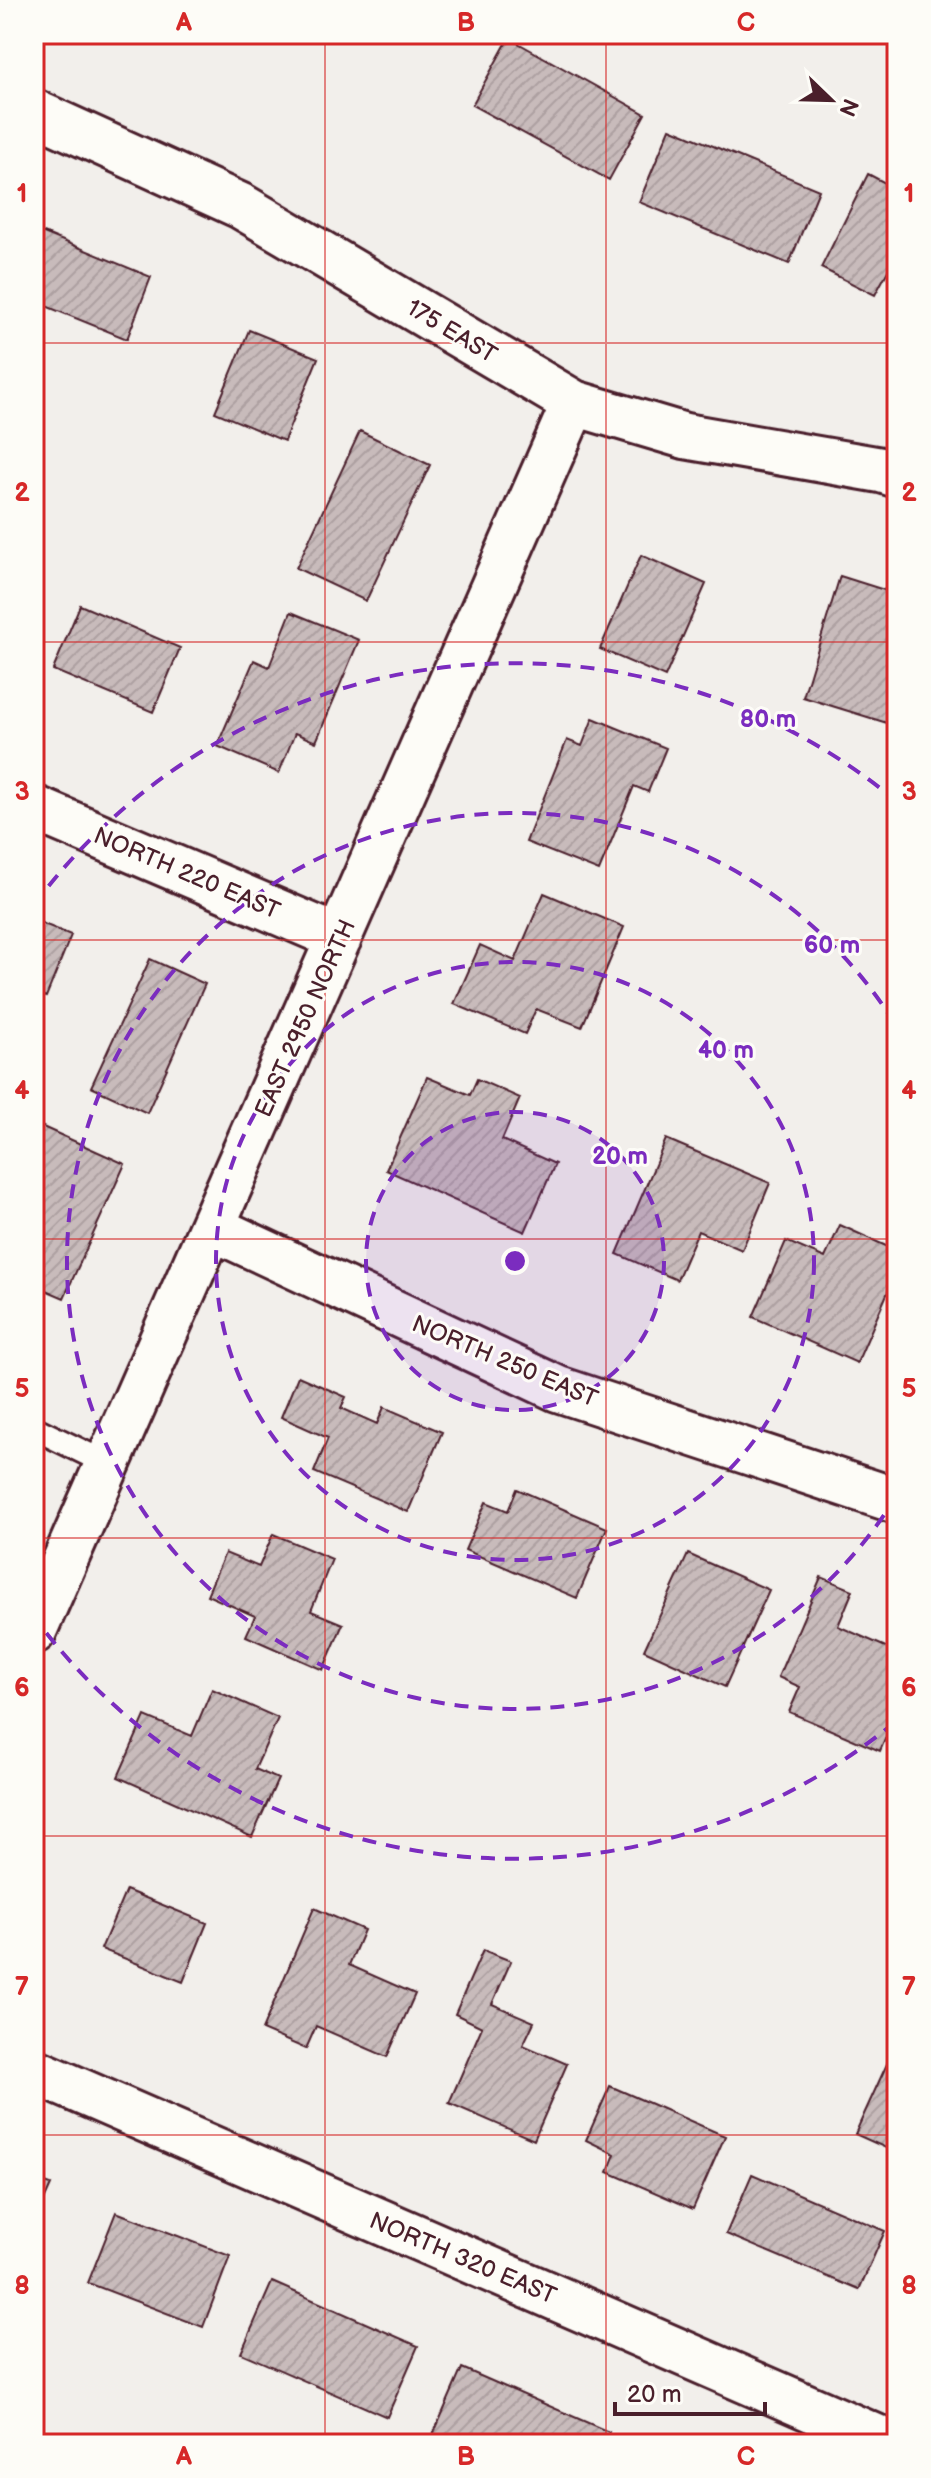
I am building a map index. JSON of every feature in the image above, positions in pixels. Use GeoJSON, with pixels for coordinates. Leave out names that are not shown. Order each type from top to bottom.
{"type":"FeatureCollection","features":[{"type":"Feature","properties":{"kind":"street","name":"175 EAST"},"geometry":{"type":"LineString","coordinates":[[34,112],[241,206],[574,403],[685,436],[897,475]]}},
{"type":"Feature","properties":{"kind":"street","name":"EAST 2950 NORTH"},"geometry":{"type":"LineString","coordinates":[[34,1631],[574,403]]}},
{"type":"Feature","properties":{"kind":"street","name":"NORTH 220 EAST"},"geometry":{"type":"LineString","coordinates":[[34,808],[339,938]]}},
{"type":"Feature","properties":{"kind":"street","name":"NORTH 250 EAST"},"geometry":{"type":"LineString","coordinates":[[213,1228],[558,1389],[897,1501]]}},
{"type":"Feature","properties":{"kind":"street","name":"NORTH 320 EAST"},"geometry":{"type":"LineString","coordinates":[[34,2071],[892,2444]]}},
{"type":"Feature","properties":{"kind":"lane"},"geometry":{"type":"LineString","coordinates":[[34,1428],[108,1464]]}},
{"type":"Feature","properties":{"kind":"building"},"geometry":{"type":"Polygon","coordinates":[[[509,38],[645,114],[609,180],[472,105],[509,38]]]}},
{"type":"Feature","properties":{"kind":"building"},"geometry":{"type":"Polygon","coordinates":[[[670,128],[819,190],[789,264],[639,202],[670,128]]]}},
{"type":"Feature","properties":{"kind":"building"},"geometry":{"type":"Polygon","coordinates":[[[868,174],[897,189],[897,269],[891,265],[875,295],[821,268],[868,174]]]}},
{"type":"Feature","properties":{"kind":"building"},"geometry":{"type":"Polygon","coordinates":[[[34,229],[151,277],[127,339],[36,302],[34,307],[34,229]]]}},
{"type":"Feature","properties":{"kind":"building"},"geometry":{"type":"Polygon","coordinates":[[[249,330],[318,358],[284,441],[215,412],[249,330]]]}},
{"type":"Feature","properties":{"kind":"building"},"geometry":{"type":"Polygon","coordinates":[[[360,431],[430,465],[366,601],[296,568],[360,431]]]}},
{"type":"Feature","properties":{"kind":"building"},"geometry":{"type":"Polygon","coordinates":[[[641,555],[706,584],[665,677],[600,649],[641,555]]]}},
{"type":"Feature","properties":{"kind":"building"},"geometry":{"type":"Polygon","coordinates":[[[840,576],[897,594],[897,692],[887,723],[803,697],[840,576]]]}},
{"type":"Feature","properties":{"kind":"building"},"geometry":{"type":"Polygon","coordinates":[[[80,605],[180,648],[153,712],[53,670],[80,605]]]}},
{"type":"Feature","properties":{"kind":"building"},"geometry":{"type":"Polygon","coordinates":[[[291,612],[359,640],[316,742],[295,733],[279,773],[217,746],[254,660],[269,667],[291,612]]]}},
{"type":"Feature","properties":{"kind":"building"},"geometry":{"type":"Polygon","coordinates":[[[593,718],[666,748],[648,792],[634,786],[599,871],[526,842],[567,740],[582,746],[593,718]]]}},
{"type":"Feature","properties":{"kind":"building"},"geometry":{"type":"Polygon","coordinates":[[[544,893],[624,927],[582,1027],[536,1009],[525,1034],[454,1004],[480,945],[515,961],[544,893]]]}},
{"type":"Feature","properties":{"kind":"building"},"geometry":{"type":"Polygon","coordinates":[[[34,920],[71,935],[46,997],[34,992],[34,920]]]}},
{"type":"Feature","properties":{"kind":"building"},"geometry":{"type":"Polygon","coordinates":[[[150,959],[205,984],[147,1113],[91,1087],[150,959]]]}},
{"type":"Feature","properties":{"kind":"building"},"geometry":{"type":"Polygon","coordinates":[[[427,1077],[470,1095],[477,1079],[520,1098],[502,1140],[555,1164],[525,1232],[386,1170],[427,1077]]]}},
{"type":"Feature","properties":{"kind":"building"},"geometry":{"type":"Polygon","coordinates":[[[34,1123],[125,1164],[64,1298],[34,1285],[34,1123]]]}},
{"type":"Feature","properties":{"kind":"building"},"geometry":{"type":"Polygon","coordinates":[[[666,1139],[770,1183],[742,1250],[698,1231],[677,1280],[617,1254],[666,1139]]]}},
{"type":"Feature","properties":{"kind":"building"},"geometry":{"type":"Polygon","coordinates":[[[840,1225],[897,1251],[897,1271],[857,1363],[753,1317],[786,1241],[825,1258],[840,1225]]]}},
{"type":"Feature","properties":{"kind":"building"},"geometry":{"type":"Polygon","coordinates":[[[298,1376],[346,1397],[341,1408],[377,1424],[384,1407],[442,1432],[408,1512],[314,1472],[328,1438],[281,1417],[298,1376]]]}},
{"type":"Feature","properties":{"kind":"building"},"geometry":{"type":"Polygon","coordinates":[[[517,1489],[607,1528],[577,1598],[465,1550],[486,1502],[508,1511],[517,1489]]]}},
{"type":"Feature","properties":{"kind":"building"},"geometry":{"type":"Polygon","coordinates":[[[273,1534],[332,1559],[311,1611],[343,1624],[323,1670],[246,1636],[255,1616],[207,1595],[225,1553],[259,1567],[273,1534]]]}},
{"type":"Feature","properties":{"kind":"building"},"geometry":{"type":"Polygon","coordinates":[[[688,1554],[769,1590],[725,1687],[644,1650],[688,1554]]]}},
{"type":"Feature","properties":{"kind":"building"},"geometry":{"type":"Polygon","coordinates":[[[821,1577],[853,1590],[838,1626],[897,1652],[897,1712],[880,1751],[789,1712],[800,1687],[778,1677],[821,1577]]]}},
{"type":"Feature","properties":{"kind":"building"},"geometry":{"type":"Polygon","coordinates":[[[212,1689],[278,1718],[255,1769],[278,1779],[252,1837],[118,1777],[145,1716],[192,1736],[212,1689]]]}},
{"type":"Feature","properties":{"kind":"building"},"geometry":{"type":"Polygon","coordinates":[[[126,1890],[207,1923],[183,1982],[101,1949],[126,1890]]]}},
{"type":"Feature","properties":{"kind":"building"},"geometry":{"type":"Polygon","coordinates":[[[314,1908],[364,1930],[349,1965],[415,1994],[387,2057],[316,2026],[306,2049],[262,2030],[314,1908]]]}},
{"type":"Feature","properties":{"kind":"building"},"geometry":{"type":"Polygon","coordinates":[[[483,1950],[511,1961],[492,2004],[534,2022],[523,2045],[567,2064],[534,2140],[449,2103],[482,2027],[455,2014],[483,1950]]]}},
{"type":"Feature","properties":{"kind":"building"},"geometry":{"type":"Polygon","coordinates":[[[897,2042],[897,2153],[855,2134],[897,2042]]]}},
{"type":"Feature","properties":{"kind":"building"},"geometry":{"type":"Polygon","coordinates":[[[610,2086],[725,2136],[693,2209],[608,2172],[615,2154],[586,2140],[610,2086]]]}},
{"type":"Feature","properties":{"kind":"building"},"geometry":{"type":"Polygon","coordinates":[[[752,2174],[885,2231],[859,2290],[726,2234],[752,2174]]]}},
{"type":"Feature","properties":{"kind":"building"},"geometry":{"type":"Polygon","coordinates":[[[34,2179],[51,2185],[34,2223],[34,2179]]]}},
{"type":"Feature","properties":{"kind":"building"},"geometry":{"type":"Polygon","coordinates":[[[116,2212],[230,2256],[203,2327],[88,2283],[116,2212]]]}},
{"type":"Feature","properties":{"kind":"building"},"geometry":{"type":"Polygon","coordinates":[[[272,2282],[418,2346],[387,2417],[241,2353],[272,2282]]]}},
{"type":"Feature","properties":{"kind":"building"},"geometry":{"type":"Polygon","coordinates":[[[462,2368],[609,2432],[604,2444],[455,2444],[433,2435],[462,2368]]]}}]}
